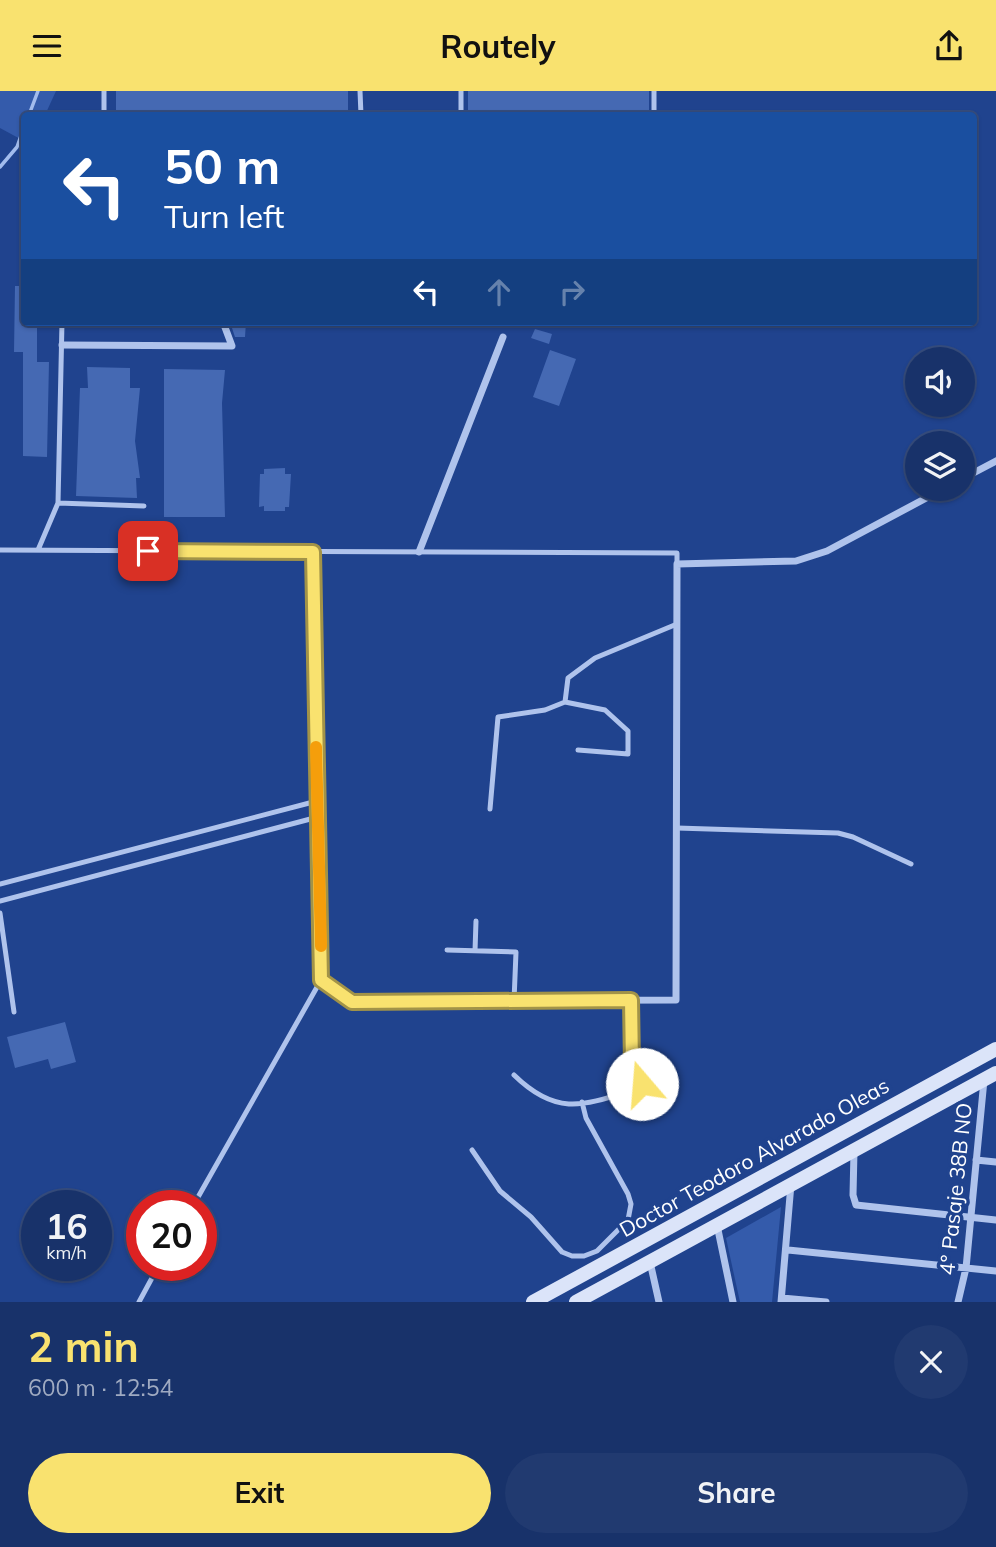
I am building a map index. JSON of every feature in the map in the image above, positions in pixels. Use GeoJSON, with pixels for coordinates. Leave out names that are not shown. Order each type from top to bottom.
{"type":"FeatureCollection","features":[{"type":"Feature","properties":{"kind":"main road","name":"Doctor Teodoro Alvarado Oleas"},"geometry":{"type":"LineString","coordinates":[[533,1302],[996,1049]]}},
{"type":"Feature","properties":{"kind":"main road","name":"Doctor Teodoro Alvarado Oleas"},"geometry":{"type":"LineString","coordinates":[[576,1302],[593,1298],[717,1224],[990,1076]]}},
{"type":"Feature","properties":{"kind":"street"},"geometry":{"type":"LineString","coordinates":[[62,345],[232,347],[224,326]]}},
{"type":"Feature","properties":{"kind":"street"},"geometry":{"type":"LineString","coordinates":[[419,552],[503,337]]}},
{"type":"Feature","properties":{"kind":"street"},"geometry":{"type":"LineString","coordinates":[[975,472],[996,461]]}},
{"type":"Feature","properties":{"kind":"street"},"geometry":{"type":"LineString","coordinates":[[313,552],[321,980],[352,1002],[676,1000],[677,564],[796,561],[827,551],[921,501]]}},
{"type":"Feature","properties":{"kind":"street","name":"4° Pasaje 38B NO"},"geometry":{"type":"LineString","coordinates":[[958,1302],[966,1268],[976,1160],[990,1076]]}},
{"type":"Feature","properties":{"kind":"street"},"geometry":{"type":"LineString","coordinates":[[853,1151],[853,1195],[856,1205],[996,1220]]}},
{"type":"Feature","properties":{"kind":"street"},"geometry":{"type":"LineString","coordinates":[[976,1160],[996,1162]]}},
{"type":"Feature","properties":{"kind":"street"},"geometry":{"type":"LineString","coordinates":[[791,1184],[788,1250],[782,1300],[826,1302]]}},
{"type":"Feature","properties":{"kind":"street"},"geometry":{"type":"LineString","coordinates":[[717,1224],[733,1302]]}},
{"type":"Feature","properties":{"kind":"street"},"geometry":{"type":"LineString","coordinates":[[788,1250],[996,1271]]}},
{"type":"Feature","properties":{"kind":"street"},"geometry":{"type":"LineString","coordinates":[[650,1262],[659,1302]]}},
{"type":"Feature","properties":{"kind":"lane"},"geometry":{"type":"LineString","coordinates":[[104,91],[104,112]]}},
{"type":"Feature","properties":{"kind":"lane"},"geometry":{"type":"LineString","coordinates":[[360,91],[361,112]]}},
{"type":"Feature","properties":{"kind":"lane"},"geometry":{"type":"LineString","coordinates":[[461,91],[461,112]]}},
{"type":"Feature","properties":{"kind":"lane"},"geometry":{"type":"LineString","coordinates":[[653,112],[654,91]]}},
{"type":"Feature","properties":{"kind":"lane"},"geometry":{"type":"LineString","coordinates":[[38,550],[58,503],[62,326]]}},
{"type":"Feature","properties":{"kind":"lane"},"geometry":{"type":"LineString","coordinates":[[58,503],[144,506]]}},
{"type":"Feature","properties":{"kind":"lane"},"geometry":{"type":"LineString","coordinates":[[0,550],[677,553],[677,564]]}},
{"type":"Feature","properties":{"kind":"lane"},"geometry":{"type":"LineString","coordinates":[[565,702],[568,678],[594,659],[677,624]]}},
{"type":"Feature","properties":{"kind":"lane"},"geometry":{"type":"LineString","coordinates":[[490,809],[498,717],[545,711],[565,702],[605,710],[628,731],[628,754],[578,750]]}},
{"type":"Feature","properties":{"kind":"lane"},"geometry":{"type":"LineString","coordinates":[[0,884],[317,801]]}},
{"type":"Feature","properties":{"kind":"lane"},"geometry":{"type":"LineString","coordinates":[[0,901],[318,817]]}},
{"type":"Feature","properties":{"kind":"lane"},"geometry":{"type":"LineString","coordinates":[[677,828],[838,833],[911,863]]}},
{"type":"Feature","properties":{"kind":"lane"},"geometry":{"type":"LineString","coordinates":[[0,913],[14,1012]]}},
{"type":"Feature","properties":{"kind":"lane"},"geometry":{"type":"LineString","coordinates":[[475,951],[476,921]]}},
{"type":"Feature","properties":{"kind":"lane"},"geometry":{"type":"LineString","coordinates":[[447,950],[516,952],[514,1001]]}},
{"type":"Feature","properties":{"kind":"lane"},"geometry":{"type":"LineString","coordinates":[[202,1190],[321,980]]}},
{"type":"Feature","properties":{"kind":"lane"},"geometry":{"type":"LineString","coordinates":[[514,1075],[531,1091],[554,1104],[610,1097],[642,1084],[632,1065],[631,1000]]}},
{"type":"Feature","properties":{"kind":"lane"},"geometry":{"type":"LineString","coordinates":[[472,1150],[500,1191],[531,1217],[562,1252],[577,1257],[591,1254],[628,1220],[631,1204],[586,1118],[582,1102]]}},
{"type":"Feature","properties":{"kind":"lane"},"geometry":{"type":"LineString","coordinates":[[139,1302],[150,1281]]}},
{"type":"Feature","properties":{"kind":"shaded area"},"geometry":{"type":"Polygon","coordinates":[[[0,91],[56,91],[46,112],[21,112],[21,139],[0,128],[0,91]]]}},
{"type":"Feature","properties":{"kind":"shaded area"},"geometry":{"type":"Polygon","coordinates":[[[781,1207],[772,1302],[740,1302],[726,1238],[781,1207]]]}},
{"type":"Feature","properties":{"kind":"building"},"geometry":{"type":"Polygon","coordinates":[[[116,91],[348,91],[348,112],[116,112],[116,91]]]}},
{"type":"Feature","properties":{"kind":"building"},"geometry":{"type":"Polygon","coordinates":[[[468,91],[649,91],[649,112],[468,112],[468,91]]]}},
{"type":"Feature","properties":{"kind":"building"},"geometry":{"type":"Polygon","coordinates":[[[15,286],[21,286],[21,326],[37,326],[37,362],[49,362],[47,457],[23,456],[23,352],[14,352],[15,286]]]}},
{"type":"Feature","properties":{"kind":"building"},"geometry":{"type":"Polygon","coordinates":[[[231,326],[246,326],[245,337],[235,337],[231,326]]]}},
{"type":"Feature","properties":{"kind":"building"},"geometry":{"type":"Polygon","coordinates":[[[535,329],[552,334],[549,344],[531,338],[535,329]]]}},
{"type":"Feature","properties":{"kind":"building"},"geometry":{"type":"Polygon","coordinates":[[[550,350],[576,359],[559,406],[533,397],[550,350]]]}},
{"type":"Feature","properties":{"kind":"building"},"geometry":{"type":"Polygon","coordinates":[[[87,367],[130,368],[130,388],[140,388],[135,441],[140,478],[136,478],[137,498],[76,496],[80,388],[88,388],[87,367]]]}},
{"type":"Feature","properties":{"kind":"building"},"geometry":{"type":"Polygon","coordinates":[[[164,369],[225,370],[222,403],[225,517],[164,517],[164,369]]]}},
{"type":"Feature","properties":{"kind":"building"},"geometry":{"type":"Polygon","coordinates":[[[285,468],[285,474],[291,474],[289,507],[285,507],[285,511],[264,511],[264,506],[259,507],[260,474],[264,474],[264,469],[285,468]]]}},
{"type":"Feature","properties":{"kind":"building"},"geometry":{"type":"Polygon","coordinates":[[[65,1022],[76,1062],[51,1069],[48,1059],[15,1068],[7,1037],[65,1022]]]}},
{"type":"Feature","properties":{"kind":"waterway"},"geometry":{"type":"LineString","coordinates":[[30,112],[38,91]]}},
{"type":"Feature","properties":{"kind":"waterway"},"geometry":{"type":"LineString","coordinates":[[0,167],[17,147],[21,136]]}},
{"type":"Feature","properties":{"kind":"slow traffic"},"geometry":{"type":"LineString","coordinates":[[316,747],[321,946]]}},
{"type":"Feature","properties":{"kind":"route"},"geometry":{"type":"LineString","coordinates":[[148,551],[313,552],[321,980],[352,1002],[631,1000],[632,1065],[633,1072],[641,1078],[642,1084]]}}]}
